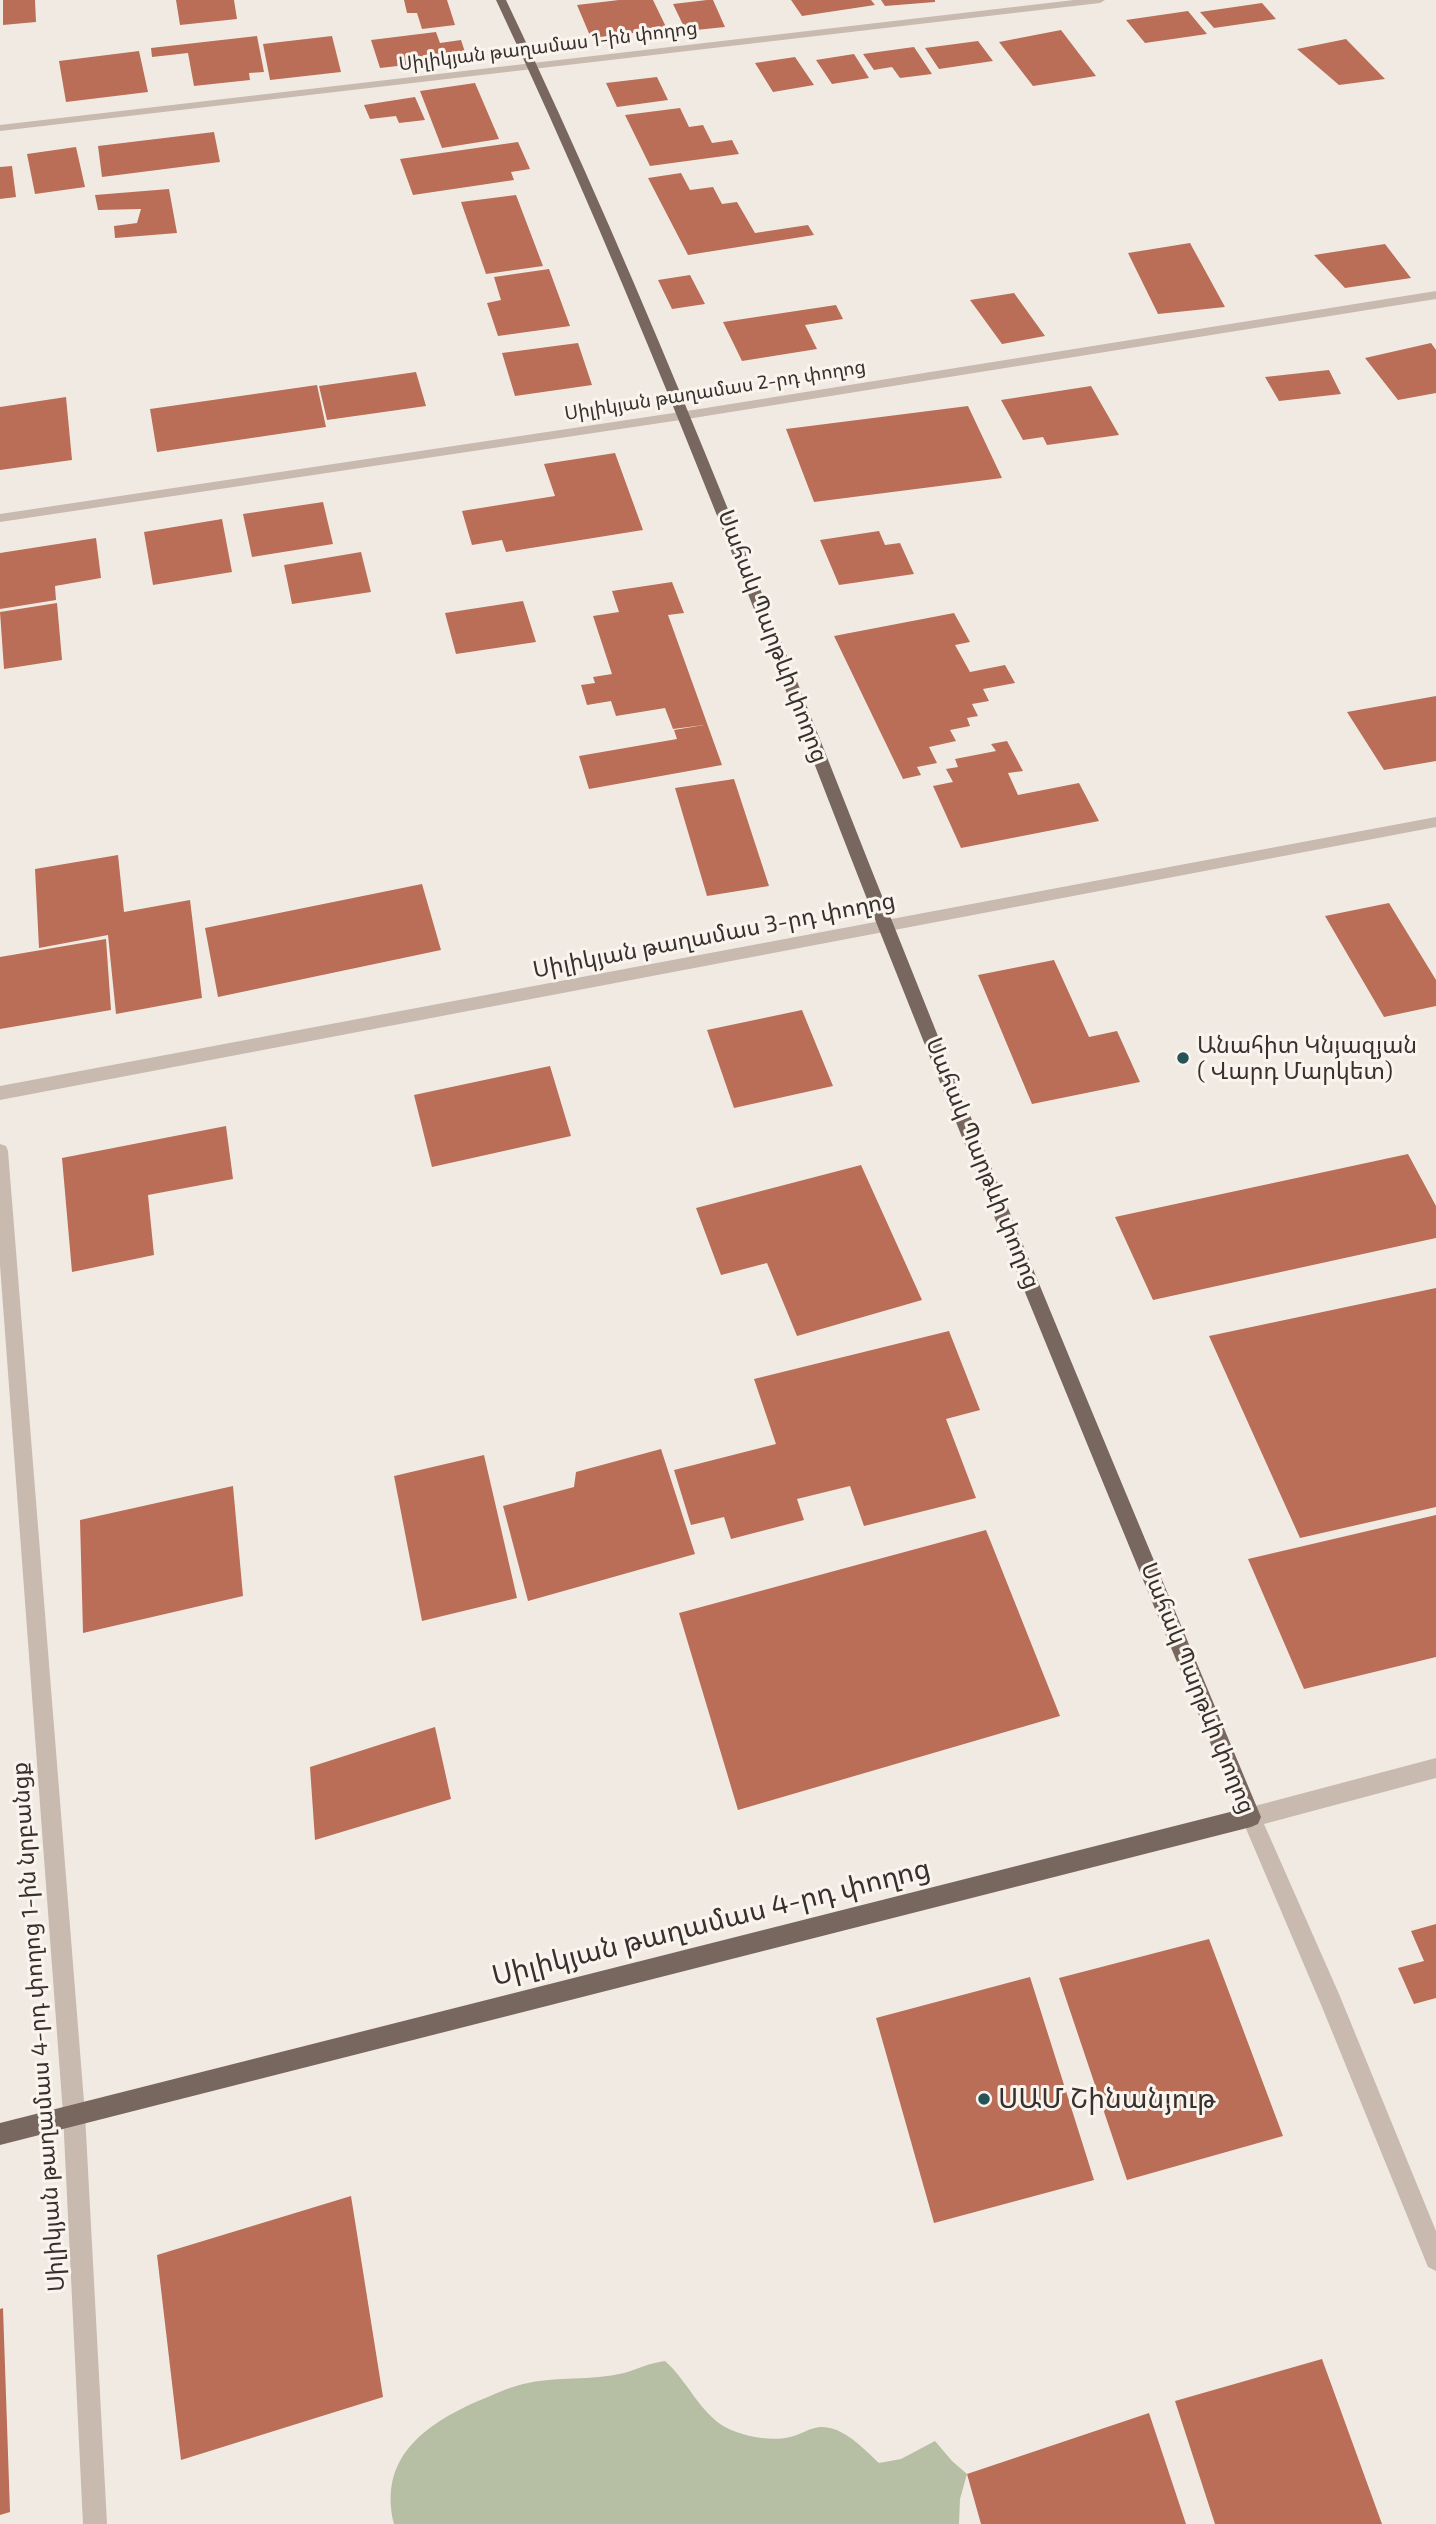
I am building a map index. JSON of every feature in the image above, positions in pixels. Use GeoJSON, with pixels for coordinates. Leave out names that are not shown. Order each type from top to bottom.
{"type":"FeatureCollection","features":[{"type":"Feature","properties":{"kind":"main road","name":"Սահակ Պարթևի փողոց"},"geometry":{"type":"LineString","coordinates":[[501,0],[533,65],[687,415],[886,926],[1251,1817]]}},
{"type":"Feature","properties":{"kind":"main road","name":"Սիլիկյան թաղամաս 4-րդ փողոց"},"geometry":{"type":"LineString","coordinates":[[0,2134],[1251,1817]]}},
{"type":"Feature","properties":{"kind":"street","name":"Սիլիկյան թաղամաս 1-ին փողոց"},"geometry":{"type":"LineString","coordinates":[[0,128],[1100,0]]}},
{"type":"Feature","properties":{"kind":"street","name":"Սիլիկյան թաղամաս 2-րդ փողոց"},"geometry":{"type":"LineString","coordinates":[[0,518],[687,415],[1436,295]]}},
{"type":"Feature","properties":{"kind":"street","name":"Սիլիկյան թաղամաս 3-րդ փողոց"},"geometry":{"type":"LineString","coordinates":[[0,1093],[1436,822]]}},
{"type":"Feature","properties":{"kind":"street","name":"Սիլիկյան թաղամաս 4-րդ փողոց 1-ին նրբանցք"},"geometry":{"type":"LineString","coordinates":[[0,1151],[74,2114],[95,2524]]}},
{"type":"Feature","properties":{"kind":"street","name":"Սիլիկյան թաղամաս 4-րդ փողոց"},"geometry":{"type":"LineString","coordinates":[[1251,1817],[1436,1768]]}},
{"type":"Feature","properties":{"kind":"street","name":"Սահակ Պարթևի փողոց"},"geometry":{"type":"LineString","coordinates":[[1251,1817],[1331,2002],[1436,2259]]}},
{"type":"Feature","properties":{"kind":"green space"},"geometry":{"type":"Polygon","coordinates":[[[665,2361],[717,2422],[741,2433],[782,2438],[820,2427],[828,2428],[845,2434],[879,2463],[901,2459],[935,2441],[967,2474],[960,2499],[959,2524],[394,2524],[391,2501],[393,2480],[399,2462],[423,2433],[458,2410],[523,2384],[612,2375],[665,2361]]]}},
{"type":"Feature","properties":{"kind":"building"},"geometry":{"type":"Polygon","coordinates":[[[3,0],[35,0],[36,22],[3,25],[3,0]]]}},
{"type":"Feature","properties":{"kind":"building"},"geometry":{"type":"Polygon","coordinates":[[[176,0],[234,0],[237,19],[180,25],[176,0]]]}},
{"type":"Feature","properties":{"kind":"building"},"geometry":{"type":"Polygon","coordinates":[[[404,0],[447,0],[455,25],[422,29],[417,13],[407,13],[404,0]]]}},
{"type":"Feature","properties":{"kind":"building"},"geometry":{"type":"Polygon","coordinates":[[[619,0],[653,0],[667,29],[591,38],[577,5],[619,0]]]}},
{"type":"Feature","properties":{"kind":"building"},"geometry":{"type":"Polygon","coordinates":[[[713,0],[725,27],[686,31],[673,4],[713,0]]]}},
{"type":"Feature","properties":{"kind":"building"},"geometry":{"type":"Polygon","coordinates":[[[791,0],[871,0],[875,5],[802,16],[791,0]]]}},
{"type":"Feature","properties":{"kind":"building"},"geometry":{"type":"Polygon","coordinates":[[[881,0],[935,0],[935,2],[885,6],[881,0]]]}},
{"type":"Feature","properties":{"kind":"building"},"geometry":{"type":"Polygon","coordinates":[[[1262,3],[1276,19],[1214,28],[1200,12],[1262,3]]]}},
{"type":"Feature","properties":{"kind":"building"},"geometry":{"type":"Polygon","coordinates":[[[1188,11],[1207,34],[1145,43],[1126,20],[1188,11]]]}},
{"type":"Feature","properties":{"kind":"building"},"geometry":{"type":"Polygon","coordinates":[[[1061,30],[1096,76],[1033,86],[999,42],[1061,30]]]}},
{"type":"Feature","properties":{"kind":"building"},"geometry":{"type":"Polygon","coordinates":[[[436,32],[440,43],[461,40],[467,58],[380,68],[371,40],[436,32]]]}},
{"type":"Feature","properties":{"kind":"building"},"geometry":{"type":"Polygon","coordinates":[[[257,36],[264,72],[249,73],[250,80],[194,86],[188,53],[152,57],[151,48],[257,36]]]}},
{"type":"Feature","properties":{"kind":"building"},"geometry":{"type":"Polygon","coordinates":[[[332,36],[341,72],[270,80],[263,44],[332,36]]]}},
{"type":"Feature","properties":{"kind":"building"},"geometry":{"type":"Polygon","coordinates":[[[1346,39],[1385,79],[1339,85],[1297,49],[1346,39]]]}},
{"type":"Feature","properties":{"kind":"building"},"geometry":{"type":"Polygon","coordinates":[[[978,41],[993,61],[939,69],[925,48],[978,41]]]}},
{"type":"Feature","properties":{"kind":"building"},"geometry":{"type":"Polygon","coordinates":[[[914,47],[932,74],[900,78],[892,67],[874,70],[863,54],[914,47]]]}},
{"type":"Feature","properties":{"kind":"building"},"geometry":{"type":"Polygon","coordinates":[[[139,51],[148,92],[66,102],[59,61],[139,51]]]}},
{"type":"Feature","properties":{"kind":"building"},"geometry":{"type":"Polygon","coordinates":[[[854,54],[869,78],[832,84],[816,60],[854,54]]]}},
{"type":"Feature","properties":{"kind":"building"},"geometry":{"type":"Polygon","coordinates":[[[795,57],[814,85],[773,92],[755,63],[795,57]]]}},
{"type":"Feature","properties":{"kind":"building"},"geometry":{"type":"Polygon","coordinates":[[[657,77],[668,100],[617,107],[606,83],[657,77]]]}},
{"type":"Feature","properties":{"kind":"building"},"geometry":{"type":"Polygon","coordinates":[[[475,83],[499,139],[442,148],[420,91],[475,83]]]}},
{"type":"Feature","properties":{"kind":"building"},"geometry":{"type":"Polygon","coordinates":[[[415,97],[425,120],[399,123],[396,116],[370,119],[364,105],[415,97]]]}},
{"type":"Feature","properties":{"kind":"building"},"geometry":{"type":"Polygon","coordinates":[[[680,108],[689,127],[703,125],[712,143],[732,140],[739,154],[650,166],[625,115],[680,108]]]}},
{"type":"Feature","properties":{"kind":"building"},"geometry":{"type":"Polygon","coordinates":[[[214,132],[220,162],[102,177],[98,146],[214,132]]]}},
{"type":"Feature","properties":{"kind":"building"},"geometry":{"type":"Polygon","coordinates":[[[518,142],[530,169],[511,172],[514,180],[413,195],[400,159],[518,142]]]}},
{"type":"Feature","properties":{"kind":"building"},"geometry":{"type":"Polygon","coordinates":[[[76,147],[85,187],[35,194],[27,154],[76,147]]]}},
{"type":"Feature","properties":{"kind":"building"},"geometry":{"type":"Polygon","coordinates":[[[12,166],[16,197],[0,199],[0,167],[12,166]]]}},
{"type":"Feature","properties":{"kind":"building"},"geometry":{"type":"Polygon","coordinates":[[[681,173],[690,190],[713,187],[722,204],[737,202],[755,233],[808,225],[814,235],[688,255],[648,178],[681,173]]]}},
{"type":"Feature","properties":{"kind":"building"},"geometry":{"type":"Polygon","coordinates":[[[169,189],[177,233],[115,238],[114,226],[137,223],[141,209],[98,210],[95,195],[169,189]]]}},
{"type":"Feature","properties":{"kind":"building"},"geometry":{"type":"Polygon","coordinates":[[[516,195],[543,266],[486,274],[461,202],[516,195]]]}},
{"type":"Feature","properties":{"kind":"building"},"geometry":{"type":"Polygon","coordinates":[[[1190,243],[1225,307],[1158,314],[1128,253],[1190,243]]]}},
{"type":"Feature","properties":{"kind":"building"},"geometry":{"type":"Polygon","coordinates":[[[1385,244],[1411,278],[1345,288],[1314,255],[1385,244]]]}},
{"type":"Feature","properties":{"kind":"building"},"geometry":{"type":"Polygon","coordinates":[[[549,269],[570,326],[498,336],[487,303],[501,300],[494,277],[549,269]]]}},
{"type":"Feature","properties":{"kind":"building"},"geometry":{"type":"Polygon","coordinates":[[[690,275],[705,304],[672,309],[658,280],[690,275]]]}},
{"type":"Feature","properties":{"kind":"building"},"geometry":{"type":"Polygon","coordinates":[[[1014,293],[1045,336],[1002,344],[970,300],[1014,293]]]}},
{"type":"Feature","properties":{"kind":"building"},"geometry":{"type":"Polygon","coordinates":[[[836,305],[843,319],[805,325],[817,349],[742,361],[723,322],[836,305]]]}},
{"type":"Feature","properties":{"kind":"building"},"geometry":{"type":"Polygon","coordinates":[[[578,343],[592,385],[515,396],[502,353],[578,343]]]}},
{"type":"Feature","properties":{"kind":"building"},"geometry":{"type":"Polygon","coordinates":[[[1431,343],[1436,350],[1436,393],[1398,400],[1365,358],[1431,343]]]}},
{"type":"Feature","properties":{"kind":"building"},"geometry":{"type":"Polygon","coordinates":[[[1329,370],[1341,394],[1279,401],[1265,377],[1329,370]]]}},
{"type":"Feature","properties":{"kind":"building"},"geometry":{"type":"Polygon","coordinates":[[[416,372],[426,406],[327,420],[319,386],[416,372]]]}},
{"type":"Feature","properties":{"kind":"building"},"geometry":{"type":"Polygon","coordinates":[[[317,385],[326,427],[157,452],[150,409],[317,385]]]}},
{"type":"Feature","properties":{"kind":"building"},"geometry":{"type":"Polygon","coordinates":[[[1091,386],[1119,435],[1047,445],[1043,437],[1023,440],[1001,400],[1091,386]]]}},
{"type":"Feature","properties":{"kind":"building"},"geometry":{"type":"Polygon","coordinates":[[[66,397],[72,460],[0,470],[0,407],[66,397]]]}},
{"type":"Feature","properties":{"kind":"building"},"geometry":{"type":"Polygon","coordinates":[[[968,406],[1002,478],[814,502],[786,429],[968,406]]]}},
{"type":"Feature","properties":{"kind":"building"},"geometry":{"type":"Polygon","coordinates":[[[615,453],[643,530],[506,552],[502,540],[472,545],[462,511],[555,496],[544,464],[615,453]]]}},
{"type":"Feature","properties":{"kind":"building"},"geometry":{"type":"Polygon","coordinates":[[[323,502],[333,544],[252,557],[243,514],[323,502]]]}},
{"type":"Feature","properties":{"kind":"building"},"geometry":{"type":"Polygon","coordinates":[[[222,519],[232,572],[153,585],[144,532],[222,519]]]}},
{"type":"Feature","properties":{"kind":"building"},"geometry":{"type":"Polygon","coordinates":[[[879,531],[885,545],[900,543],[914,574],[839,585],[820,540],[879,531]]]}},
{"type":"Feature","properties":{"kind":"building"},"geometry":{"type":"Polygon","coordinates":[[[96,538],[101,578],[55,586],[56,600],[0,609],[0,553],[96,538]]]}},
{"type":"Feature","properties":{"kind":"building"},"geometry":{"type":"Polygon","coordinates":[[[361,552],[371,592],[292,604],[284,565],[361,552]]]}},
{"type":"Feature","properties":{"kind":"building"},"geometry":{"type":"Polygon","coordinates":[[[672,582],[684,613],[668,615],[722,765],[589,789],[579,756],[677,739],[674,730],[704,725],[673,729],[665,708],[616,716],[611,701],[587,705],[581,685],[595,683],[593,677],[612,674],[593,616],[619,612],[612,591],[672,582]]]}},
{"type":"Feature","properties":{"kind":"building"},"geometry":{"type":"Polygon","coordinates":[[[523,601],[536,642],[456,654],[445,613],[523,601]]]}},
{"type":"Feature","properties":{"kind":"building"},"geometry":{"type":"Polygon","coordinates":[[[57,603],[62,660],[4,669],[0,612],[57,603]]]}},
{"type":"Feature","properties":{"kind":"building"},"geometry":{"type":"Polygon","coordinates":[[[954,613],[970,642],[955,645],[970,672],[1005,665],[1015,683],[983,689],[989,701],[972,704],[978,716],[967,718],[970,726],[950,730],[956,741],[929,747],[937,763],[917,767],[921,775],[903,779],[834,636],[954,613]]]}},
{"type":"Feature","properties":{"kind":"building"},"geometry":{"type":"Polygon","coordinates":[[[1436,696],[1436,761],[1384,770],[1347,712],[1436,696]]]}},
{"type":"Feature","properties":{"kind":"building"},"geometry":{"type":"Polygon","coordinates":[[[1007,741],[1023,771],[1008,773],[1018,795],[1079,783],[1099,821],[961,848],[933,786],[953,782],[946,769],[958,767],[955,759],[996,751],[991,744],[1007,741]]]}},
{"type":"Feature","properties":{"kind":"building"},"geometry":{"type":"Polygon","coordinates":[[[734,779],[769,886],[707,896],[675,788],[734,779]]]}},
{"type":"Feature","properties":{"kind":"building"},"geometry":{"type":"Polygon","coordinates":[[[118,855],[124,912],[190,900],[202,998],[116,1014],[108,935],[39,948],[35,869],[118,855]]]}},
{"type":"Feature","properties":{"kind":"building"},"geometry":{"type":"Polygon","coordinates":[[[422,884],[441,950],[218,997],[205,928],[422,884]]]}},
{"type":"Feature","properties":{"kind":"building"},"geometry":{"type":"Polygon","coordinates":[[[1389,903],[1436,980],[1436,1006],[1384,1017],[1325,916],[1389,903]]]}},
{"type":"Feature","properties":{"kind":"building"},"geometry":{"type":"Polygon","coordinates":[[[106,939],[111,1010],[0,1029],[0,957],[106,939]]]}},
{"type":"Feature","properties":{"kind":"building"},"geometry":{"type":"Polygon","coordinates":[[[1054,960],[1089,1037],[1117,1031],[1140,1082],[1032,1104],[978,975],[1054,960]]]}},
{"type":"Feature","properties":{"kind":"building"},"geometry":{"type":"Polygon","coordinates":[[[802,1010],[833,1086],[734,1108],[707,1030],[802,1010]]]}},
{"type":"Feature","properties":{"kind":"building"},"geometry":{"type":"Polygon","coordinates":[[[550,1066],[571,1136],[432,1167],[414,1095],[550,1066]]]}},
{"type":"Feature","properties":{"kind":"building"},"geometry":{"type":"Polygon","coordinates":[[[226,1126],[233,1179],[148,1195],[154,1255],[72,1272],[62,1158],[226,1126]]]}},
{"type":"Feature","properties":{"kind":"building"},"geometry":{"type":"Polygon","coordinates":[[[1408,1154],[1436,1206],[1436,1238],[1153,1300],[1115,1217],[1408,1154]]]}},
{"type":"Feature","properties":{"kind":"building"},"geometry":{"type":"Polygon","coordinates":[[[861,1165],[922,1300],[797,1336],[767,1263],[721,1275],[696,1208],[861,1165]]]}},
{"type":"Feature","properties":{"kind":"building"},"geometry":{"type":"Polygon","coordinates":[[[1436,1288],[1436,1507],[1300,1538],[1209,1336],[1436,1288]]]}},
{"type":"Feature","properties":{"kind":"building"},"geometry":{"type":"Polygon","coordinates":[[[949,1331],[980,1410],[946,1419],[976,1498],[864,1526],[850,1486],[797,1499],[804,1520],[731,1539],[724,1517],[691,1525],[674,1470],[776,1444],[754,1379],[949,1331]]]}},
{"type":"Feature","properties":{"kind":"building"},"geometry":{"type":"Polygon","coordinates":[[[661,1449],[695,1554],[528,1601],[503,1506],[574,1487],[576,1472],[661,1449]]]}},
{"type":"Feature","properties":{"kind":"building"},"geometry":{"type":"Polygon","coordinates":[[[484,1455],[517,1598],[422,1621],[394,1476],[484,1455]]]}},
{"type":"Feature","properties":{"kind":"building"},"geometry":{"type":"Polygon","coordinates":[[[233,1486],[243,1596],[83,1633],[80,1520],[233,1486]]]}},
{"type":"Feature","properties":{"kind":"building"},"geometry":{"type":"Polygon","coordinates":[[[1436,1515],[1436,1657],[1304,1689],[1248,1559],[1436,1515]]]}},
{"type":"Feature","properties":{"kind":"building"},"geometry":{"type":"Polygon","coordinates":[[[986,1530],[1060,1716],[738,1810],[679,1613],[986,1530]]]}},
{"type":"Feature","properties":{"kind":"building"},"geometry":{"type":"Polygon","coordinates":[[[435,1727],[451,1799],[315,1840],[310,1767],[435,1727]]]}},
{"type":"Feature","properties":{"kind":"building"},"geometry":{"type":"Polygon","coordinates":[[[1436,1924],[1436,1998],[1414,2004],[1398,1968],[1424,1961],[1411,1931],[1436,1924]]]}},
{"type":"Feature","properties":{"kind":"building"},"geometry":{"type":"Polygon","coordinates":[[[1209,1939],[1283,2136],[1127,2180],[1059,1978],[1209,1939]]]}},
{"type":"Feature","properties":{"kind":"building","name":"ՍԱՄ Շինանյութ"},"geometry":{"type":"Polygon","coordinates":[[[1030,1977],[1094,2180],[934,2223],[876,2018],[1030,1977]]]}},
{"type":"Feature","properties":{"kind":"building"},"geometry":{"type":"Polygon","coordinates":[[[351,2196],[383,2397],[181,2460],[157,2255],[351,2196]]]}},
{"type":"Feature","properties":{"kind":"building"},"geometry":{"type":"Polygon","coordinates":[[[3,2308],[10,2512],[0,2515],[0,2309],[3,2308]]]}},
{"type":"Feature","properties":{"kind":"building"},"geometry":{"type":"Polygon","coordinates":[[[1322,2359],[1382,2524],[1215,2524],[1175,2401],[1322,2359]]]}},
{"type":"Feature","properties":{"kind":"building"},"geometry":{"type":"Polygon","coordinates":[[[1149,2413],[1186,2524],[981,2524],[967,2474],[1149,2413]]]}},
{"type":"Feature","properties":{"kind":"place","name":"Անահիտ Կնյազյան ( Վարդ Մարկետ)"},"geometry":{"type":"Point","coordinates":[1183,1058]}},
{"type":"Feature","properties":{"kind":"place","name":"ՍԱՄ Շինանյութ"},"geometry":{"type":"Point","coordinates":[984,2099]}}]}
